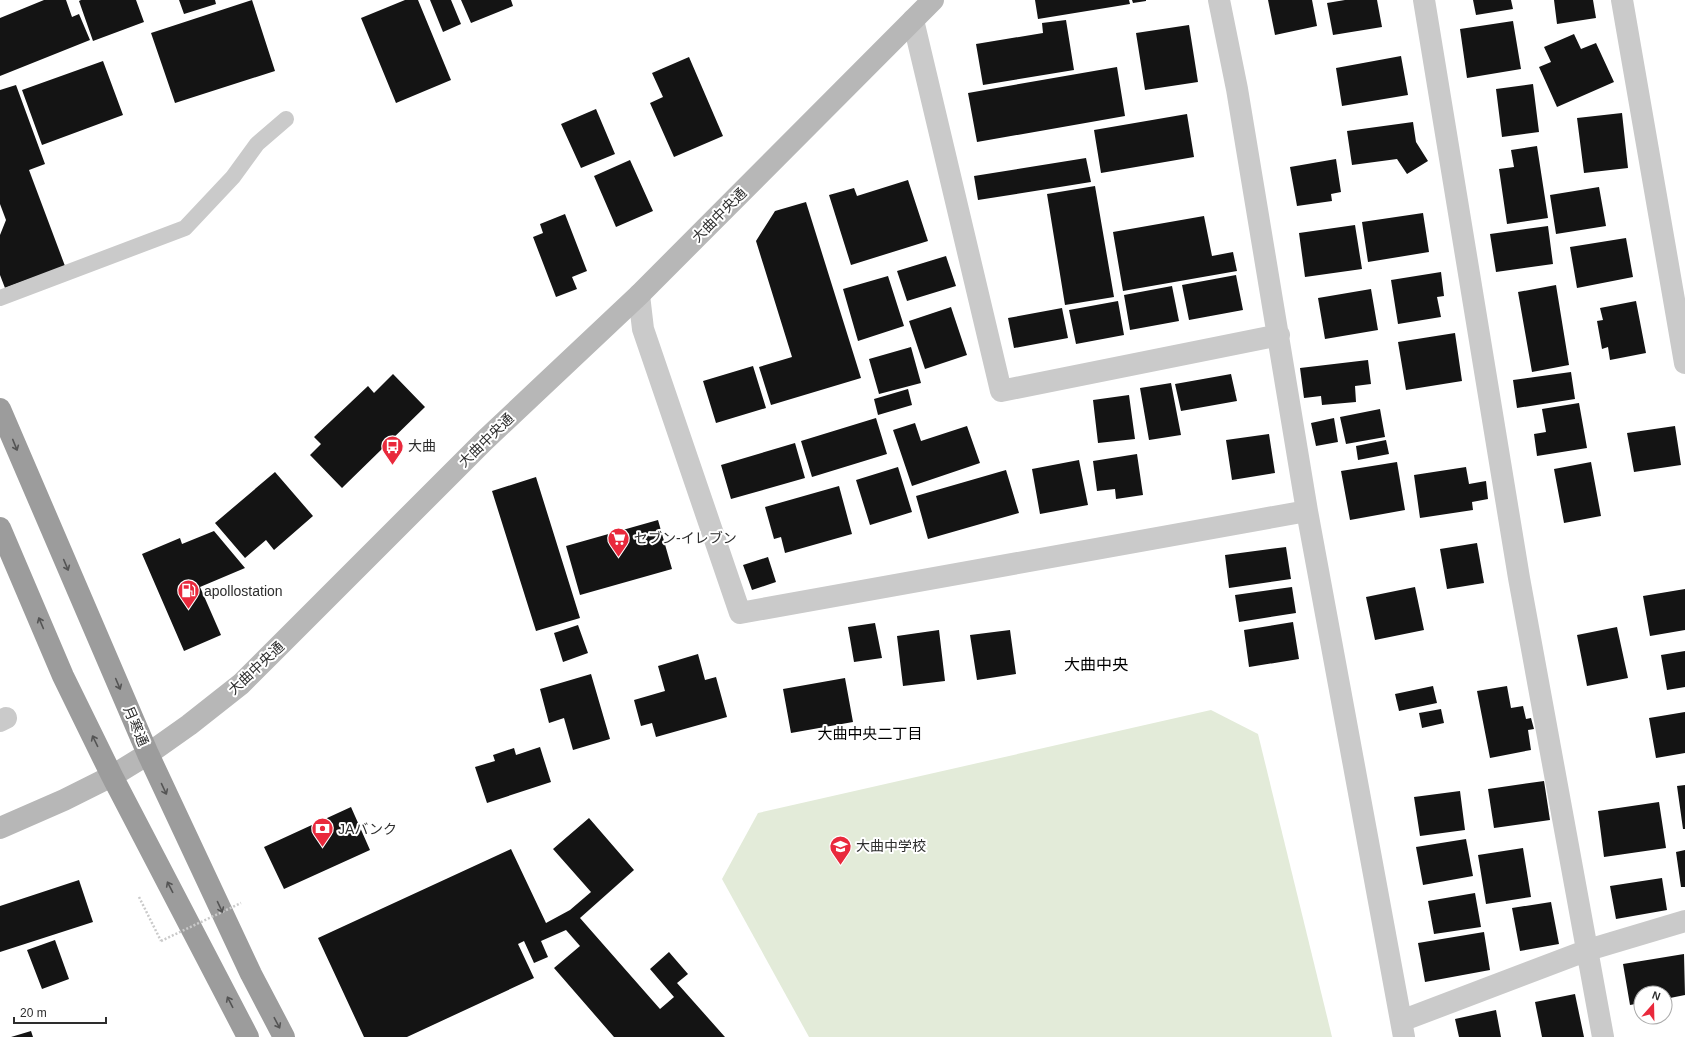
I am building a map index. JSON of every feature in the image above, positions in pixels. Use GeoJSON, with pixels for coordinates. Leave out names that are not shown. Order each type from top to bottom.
{"type":"FeatureCollection","features":[{"type":"Feature","properties":{"kind":"highway","name":"月寒通"},"geometry":{"type":"LineString","coordinates":[[0,409],[148,754],[251,974],[284,1037]]}},
{"type":"Feature","properties":{"kind":"highway"},"geometry":{"type":"LineString","coordinates":[[0,528],[64,676],[112,776],[248,1037]]}},
{"type":"Feature","properties":{"kind":"main road","name":"大曲中央通"},"geometry":{"type":"LineString","coordinates":[[0,828],[64,800],[112,776],[148,754],[189,725],[241,684],[484,441],[639,294],[933,0]]}},
{"type":"Feature","properties":{"kind":"street"},"geometry":{"type":"LineString","coordinates":[[1219,0],[1237,89],[1279,335],[1307,512],[1403,1029],[1588,950],[1685,920]]}},
{"type":"Feature","properties":{"kind":"street"},"geometry":{"type":"LineString","coordinates":[[1424,0],[1519,578],[1603,1037]]}},
{"type":"Feature","properties":{"kind":"street"},"geometry":{"type":"LineString","coordinates":[[1622,0],[1685,362]]}},
{"type":"Feature","properties":{"kind":"street"},"geometry":{"type":"LineString","coordinates":[[913,20],[1001,391],[1279,335]]}},
{"type":"Feature","properties":{"kind":"street"},"geometry":{"type":"LineString","coordinates":[[639,294],[643,329],[740,613],[1307,512]]}},
{"type":"Feature","properties":{"kind":"lane"},"geometry":{"type":"LineString","coordinates":[[0,298],[185,228],[233,177],[256,144],[286,119]]}},
{"type":"Feature","properties":{"kind":"path"},"geometry":{"type":"LineString","coordinates":[[139,897],[161,941],[241,903]]}},
{"type":"Feature","properties":{"kind":"green space"},"geometry":{"type":"Polygon","coordinates":[[[1211,710],[1258,734],[1332,1037],[809,1037],[722,879],[758,813],[1211,710]]]}},
{"type":"Feature","properties":{"kind":"building"},"geometry":{"type":"Polygon","coordinates":[[[44,0],[66,0],[72,17],[79,14],[90,40],[0,76],[0,18],[44,0]]]}},
{"type":"Feature","properties":{"kind":"building"},"geometry":{"type":"Polygon","coordinates":[[[136,0],[144,22],[93,41],[79,1],[136,0]]]}},
{"type":"Feature","properties":{"kind":"building"},"geometry":{"type":"Polygon","coordinates":[[[179,0],[215,0],[216,4],[184,14],[179,0]]]}},
{"type":"Feature","properties":{"kind":"building"},"geometry":{"type":"Polygon","coordinates":[[[252,0],[275,71],[175,103],[151,33],[252,0]]]}},
{"type":"Feature","properties":{"kind":"building"},"geometry":{"type":"Polygon","coordinates":[[[405,0],[418,0],[451,80],[396,103],[361,18],[405,0]]]}},
{"type":"Feature","properties":{"kind":"building"},"geometry":{"type":"Polygon","coordinates":[[[430,0],[451,0],[461,24],[443,32],[430,0]]]}},
{"type":"Feature","properties":{"kind":"building"},"geometry":{"type":"Polygon","coordinates":[[[461,0],[511,0],[513,6],[471,23],[461,0]]]}},
{"type":"Feature","properties":{"kind":"building"},"geometry":{"type":"Polygon","coordinates":[[[1035,0],[1129,0],[1130,4],[1038,19],[1035,0]]]}},
{"type":"Feature","properties":{"kind":"building"},"geometry":{"type":"Polygon","coordinates":[[[1132,0],[1146,0],[1146,1],[1133,3],[1132,0]]]}},
{"type":"Feature","properties":{"kind":"building"},"geometry":{"type":"Polygon","coordinates":[[[1268,0],[1312,0],[1317,26],[1275,35],[1268,0]]]}},
{"type":"Feature","properties":{"kind":"building"},"geometry":{"type":"Polygon","coordinates":[[[1345,0],[1377,0],[1382,27],[1333,35],[1327,3],[1345,0]]]}},
{"type":"Feature","properties":{"kind":"building"},"geometry":{"type":"Polygon","coordinates":[[[1473,0],[1511,0],[1513,9],[1476,15],[1473,0]]]}},
{"type":"Feature","properties":{"kind":"building"},"geometry":{"type":"Polygon","coordinates":[[[1554,0],[1593,0],[1596,18],[1557,24],[1554,0]]]}},
{"type":"Feature","properties":{"kind":"building"},"geometry":{"type":"Polygon","coordinates":[[[1066,20],[1074,70],[983,85],[976,44],[1043,33],[1042,23],[1066,20]]]}},
{"type":"Feature","properties":{"kind":"building"},"geometry":{"type":"Polygon","coordinates":[[[1513,21],[1521,69],[1467,78],[1460,29],[1513,21]]]}},
{"type":"Feature","properties":{"kind":"building"},"geometry":{"type":"Polygon","coordinates":[[[1189,25],[1198,82],[1145,90],[1136,33],[1189,25]]]}},
{"type":"Feature","properties":{"kind":"building"},"geometry":{"type":"Polygon","coordinates":[[[1574,34],[1581,49],[1596,43],[1614,82],[1557,107],[1539,67],[1551,62],[1544,47],[1574,34]]]}},
{"type":"Feature","properties":{"kind":"building"},"geometry":{"type":"Polygon","coordinates":[[[1401,56],[1408,95],[1342,106],[1336,68],[1401,56]]]}},
{"type":"Feature","properties":{"kind":"building"},"geometry":{"type":"Polygon","coordinates":[[[689,57],[723,136],[674,157],[650,103],[663,97],[652,73],[689,57]]]}},
{"type":"Feature","properties":{"kind":"building"},"geometry":{"type":"Polygon","coordinates":[[[103,61],[123,115],[42,145],[22,90],[103,61]]]}},
{"type":"Feature","properties":{"kind":"building"},"geometry":{"type":"Polygon","coordinates":[[[1117,67],[1125,116],[977,142],[968,93],[1117,67]]]}},
{"type":"Feature","properties":{"kind":"building"},"geometry":{"type":"Polygon","coordinates":[[[1533,84],[1539,132],[1502,137],[1496,89],[1533,84]]]}},
{"type":"Feature","properties":{"kind":"building"},"geometry":{"type":"Polygon","coordinates":[[[16,85],[45,164],[29,170],[65,266],[5,288],[0,275],[0,235],[6,220],[0,204],[0,90],[16,85]]]}},
{"type":"Feature","properties":{"kind":"building"},"geometry":{"type":"Polygon","coordinates":[[[596,109],[615,154],[581,168],[561,124],[596,109]]]}},
{"type":"Feature","properties":{"kind":"building"},"geometry":{"type":"Polygon","coordinates":[[[1622,113],[1628,168],[1584,173],[1577,118],[1622,113]]]}},
{"type":"Feature","properties":{"kind":"building"},"geometry":{"type":"Polygon","coordinates":[[[1187,114],[1194,157],[1101,173],[1094,130],[1187,114]]]}},
{"type":"Feature","properties":{"kind":"building"},"geometry":{"type":"Polygon","coordinates":[[[1413,122],[1416,142],[1428,161],[1407,174],[1397,159],[1352,165],[1347,131],[1413,122]]]}},
{"type":"Feature","properties":{"kind":"building"},"geometry":{"type":"Polygon","coordinates":[[[1537,146],[1548,218],[1507,224],[1499,169],[1514,167],[1511,150],[1537,146]]]}},
{"type":"Feature","properties":{"kind":"building"},"geometry":{"type":"Polygon","coordinates":[[[1086,158],[1091,182],[978,200],[974,176],[1086,158]]]}},
{"type":"Feature","properties":{"kind":"building"},"geometry":{"type":"Polygon","coordinates":[[[1336,159],[1341,192],[1331,194],[1332,201],[1297,206],[1290,167],[1336,159]]]}},
{"type":"Feature","properties":{"kind":"building"},"geometry":{"type":"Polygon","coordinates":[[[630,160],[653,211],[616,227],[594,176],[630,160]]]}},
{"type":"Feature","properties":{"kind":"building"},"geometry":{"type":"Polygon","coordinates":[[[908,180],[928,241],[851,265],[829,195],[854,188],[857,196],[908,180]]]}},
{"type":"Feature","properties":{"kind":"building"},"geometry":{"type":"Polygon","coordinates":[[[1095,186],[1114,297],[1065,305],[1047,194],[1095,186]]]}},
{"type":"Feature","properties":{"kind":"building"},"geometry":{"type":"Polygon","coordinates":[[[1599,187],[1606,226],[1556,234],[1550,195],[1599,187]]]}},
{"type":"Feature","properties":{"kind":"building"},"geometry":{"type":"Polygon","coordinates":[[[806,202],[861,378],[771,405],[759,367],[792,357],[756,241],[775,211],[806,202]]]}},
{"type":"Feature","properties":{"kind":"building"},"geometry":{"type":"Polygon","coordinates":[[[1423,213],[1429,252],[1368,262],[1362,222],[1423,213]]]}},
{"type":"Feature","properties":{"kind":"building"},"geometry":{"type":"Polygon","coordinates":[[[565,214],[587,271],[572,277],[577,289],[556,297],[533,237],[543,233],[540,224],[565,214]]]}},
{"type":"Feature","properties":{"kind":"building"},"geometry":{"type":"Polygon","coordinates":[[[1204,216],[1212,256],[1233,252],[1237,271],[1123,291],[1113,232],[1204,216]]]}},
{"type":"Feature","properties":{"kind":"building"},"geometry":{"type":"Polygon","coordinates":[[[1355,225],[1362,269],[1305,277],[1299,233],[1355,225]]]}},
{"type":"Feature","properties":{"kind":"building"},"geometry":{"type":"Polygon","coordinates":[[[1548,226],[1553,264],[1496,272],[1490,234],[1548,226]]]}},
{"type":"Feature","properties":{"kind":"building"},"geometry":{"type":"Polygon","coordinates":[[[1626,238],[1633,277],[1577,288],[1570,247],[1626,238]]]}},
{"type":"Feature","properties":{"kind":"building"},"geometry":{"type":"Polygon","coordinates":[[[946,256],[956,286],[907,301],[897,271],[946,256]]]}},
{"type":"Feature","properties":{"kind":"building"},"geometry":{"type":"Polygon","coordinates":[[[1441,272],[1444,296],[1437,297],[1441,317],[1398,324],[1391,280],[1441,272]]]}},
{"type":"Feature","properties":{"kind":"building"},"geometry":{"type":"Polygon","coordinates":[[[1236,275],[1243,310],[1189,320],[1182,285],[1236,275]]]}},
{"type":"Feature","properties":{"kind":"building"},"geometry":{"type":"Polygon","coordinates":[[[888,276],[904,326],[858,341],[843,289],[888,276]]]}},
{"type":"Feature","properties":{"kind":"building"},"geometry":{"type":"Polygon","coordinates":[[[1556,285],[1569,365],[1532,372],[1518,292],[1556,285]]]}},
{"type":"Feature","properties":{"kind":"building"},"geometry":{"type":"Polygon","coordinates":[[[1172,286],[1179,321],[1130,330],[1124,295],[1172,286]]]}},
{"type":"Feature","properties":{"kind":"building"},"geometry":{"type":"Polygon","coordinates":[[[1371,289],[1378,330],[1325,339],[1318,298],[1371,289]]]}},
{"type":"Feature","properties":{"kind":"building"},"geometry":{"type":"Polygon","coordinates":[[[1118,301],[1124,335],[1076,344],[1069,310],[1118,301]]]}},
{"type":"Feature","properties":{"kind":"building"},"geometry":{"type":"Polygon","coordinates":[[[1636,301],[1646,353],[1610,360],[1608,347],[1602,349],[1597,321],[1603,320],[1600,308],[1636,301]]]}},
{"type":"Feature","properties":{"kind":"building"},"geometry":{"type":"Polygon","coordinates":[[[951,307],[967,355],[925,369],[909,321],[951,307]]]}},
{"type":"Feature","properties":{"kind":"building"},"geometry":{"type":"Polygon","coordinates":[[[1062,308],[1068,338],[1014,348],[1008,318],[1062,308]]]}},
{"type":"Feature","properties":{"kind":"building"},"geometry":{"type":"Polygon","coordinates":[[[1455,333],[1462,381],[1406,390],[1398,342],[1455,333]]]}},
{"type":"Feature","properties":{"kind":"building"},"geometry":{"type":"Polygon","coordinates":[[[911,347],[921,383],[879,394],[869,359],[911,347]]]}},
{"type":"Feature","properties":{"kind":"building"},"geometry":{"type":"Polygon","coordinates":[[[1368,360],[1371,384],[1355,386],[1356,402],[1322,405],[1321,396],[1304,398],[1300,368],[1368,360]]]}},
{"type":"Feature","properties":{"kind":"building"},"geometry":{"type":"Polygon","coordinates":[[[753,366],[766,408],[716,423],[703,381],[753,366]]]}},
{"type":"Feature","properties":{"kind":"building"},"geometry":{"type":"Polygon","coordinates":[[[1571,372],[1575,399],[1517,408],[1513,380],[1571,372]]]}},
{"type":"Feature","properties":{"kind":"building"},"geometry":{"type":"Polygon","coordinates":[[[393,374],[425,407],[342,488],[310,455],[321,444],[314,437],[368,386],[374,393],[393,374]]]}},
{"type":"Feature","properties":{"kind":"building"},"geometry":{"type":"Polygon","coordinates":[[[1231,374],[1237,401],[1181,411],[1175,384],[1231,374]]]}},
{"type":"Feature","properties":{"kind":"building"},"geometry":{"type":"Polygon","coordinates":[[[1171,383],[1181,435],[1149,440],[1140,388],[1171,383]]]}},
{"type":"Feature","properties":{"kind":"building"},"geometry":{"type":"Polygon","coordinates":[[[908,389],[912,405],[878,415],[874,399],[908,389]]]}},
{"type":"Feature","properties":{"kind":"building"},"geometry":{"type":"Polygon","coordinates":[[[1129,395],[1135,439],[1098,443],[1093,400],[1129,395]]]}},
{"type":"Feature","properties":{"kind":"building"},"geometry":{"type":"Polygon","coordinates":[[[1579,403],[1587,448],[1537,456],[1534,434],[1546,432],[1542,409],[1579,403]]]}},
{"type":"Feature","properties":{"kind":"building"},"geometry":{"type":"Polygon","coordinates":[[[1380,409],[1385,437],[1346,444],[1340,417],[1380,409]]]}},
{"type":"Feature","properties":{"kind":"building"},"geometry":{"type":"Polygon","coordinates":[[[876,418],[887,454],[812,477],[801,441],[876,418]]]}},
{"type":"Feature","properties":{"kind":"building"},"geometry":{"type":"Polygon","coordinates":[[[1334,418],[1338,442],[1316,446],[1311,423],[1334,418]]]}},
{"type":"Feature","properties":{"kind":"building"},"geometry":{"type":"Polygon","coordinates":[[[915,423],[921,441],[967,426],[980,463],[912,486],[893,430],[915,423]]]}},
{"type":"Feature","properties":{"kind":"building"},"geometry":{"type":"Polygon","coordinates":[[[1675,426],[1681,465],[1634,472],[1627,433],[1675,426]]]}},
{"type":"Feature","properties":{"kind":"building"},"geometry":{"type":"Polygon","coordinates":[[[1269,434],[1275,473],[1232,480],[1226,440],[1269,434]]]}},
{"type":"Feature","properties":{"kind":"building"},"geometry":{"type":"Polygon","coordinates":[[[1386,440],[1389,454],[1358,460],[1356,446],[1386,440]]]}},
{"type":"Feature","properties":{"kind":"building"},"geometry":{"type":"Polygon","coordinates":[[[795,443],[805,478],[731,499],[721,465],[795,443]]]}},
{"type":"Feature","properties":{"kind":"building"},"geometry":{"type":"Polygon","coordinates":[[[1137,454],[1143,495],[1116,499],[1115,489],[1097,491],[1093,461],[1137,454]]]}},
{"type":"Feature","properties":{"kind":"building"},"geometry":{"type":"Polygon","coordinates":[[[1079,460],[1088,505],[1040,514],[1032,469],[1079,460]]]}},
{"type":"Feature","properties":{"kind":"building"},"geometry":{"type":"Polygon","coordinates":[[[1397,462],[1405,510],[1350,520],[1341,471],[1397,462]]]}},
{"type":"Feature","properties":{"kind":"building"},"geometry":{"type":"Polygon","coordinates":[[[1591,462],[1601,516],[1564,523],[1554,469],[1591,462]]]}},
{"type":"Feature","properties":{"kind":"building"},"geometry":{"type":"Polygon","coordinates":[[[898,467],[912,512],[870,525],[856,480],[898,467]]]}},
{"type":"Feature","properties":{"kind":"building"},"geometry":{"type":"Polygon","coordinates":[[[1466,467],[1469,484],[1486,481],[1488,499],[1472,502],[1473,510],[1420,518],[1414,475],[1466,467]]]}},
{"type":"Feature","properties":{"kind":"building"},"geometry":{"type":"Polygon","coordinates":[[[1006,470],[1019,513],[928,539],[916,496],[1006,470]]]}},
{"type":"Feature","properties":{"kind":"building"},"geometry":{"type":"Polygon","coordinates":[[[275,472],[313,516],[274,550],[266,540],[245,558],[215,523],[275,472]]]}},
{"type":"Feature","properties":{"kind":"building"},"geometry":{"type":"Polygon","coordinates":[[[536,477],[580,618],[536,631],[492,491],[536,477]]]}},
{"type":"Feature","properties":{"kind":"building"},"geometry":{"type":"Polygon","coordinates":[[[839,486],[852,534],[785,553],[781,537],[774,539],[765,507],[839,486]]]}},
{"type":"Feature","properties":{"kind":"building","name":"セブン-イレブン"},"geometry":{"type":"Polygon","coordinates":[[[658,520],[672,569],[580,595],[566,546],[658,520]]]}},
{"type":"Feature","properties":{"kind":"building","name":"apollostation"},"geometry":{"type":"Polygon","coordinates":[[[214,531],[245,568],[200,587],[221,635],[184,651],[142,554],[180,538],[182,544],[214,531]]]}},
{"type":"Feature","properties":{"kind":"building"},"geometry":{"type":"Polygon","coordinates":[[[1477,543],[1484,583],[1447,589],[1440,549],[1477,543]]]}},
{"type":"Feature","properties":{"kind":"building"},"geometry":{"type":"Polygon","coordinates":[[[1286,547],[1291,579],[1229,588],[1225,555],[1286,547]]]}},
{"type":"Feature","properties":{"kind":"building"},"geometry":{"type":"Polygon","coordinates":[[[768,557],[776,582],[752,590],[743,565],[768,557]]]}},
{"type":"Feature","properties":{"kind":"building"},"geometry":{"type":"Polygon","coordinates":[[[1292,587],[1296,613],[1239,622],[1235,595],[1292,587]]]}},
{"type":"Feature","properties":{"kind":"building"},"geometry":{"type":"Polygon","coordinates":[[[1415,587],[1424,630],[1375,640],[1366,597],[1415,587]]]}},
{"type":"Feature","properties":{"kind":"building"},"geometry":{"type":"Polygon","coordinates":[[[1685,589],[1685,630],[1650,636],[1643,596],[1685,589]]]}},
{"type":"Feature","properties":{"kind":"building"},"geometry":{"type":"Polygon","coordinates":[[[1293,622],[1299,659],[1249,667],[1244,630],[1293,622]]]}},
{"type":"Feature","properties":{"kind":"building"},"geometry":{"type":"Polygon","coordinates":[[[875,623],[882,658],[854,662],[848,627],[875,623]]]}},
{"type":"Feature","properties":{"kind":"building"},"geometry":{"type":"Polygon","coordinates":[[[578,625],[588,653],[563,662],[554,633],[578,625]]]}},
{"type":"Feature","properties":{"kind":"building"},"geometry":{"type":"Polygon","coordinates":[[[1617,627],[1628,678],[1587,686],[1577,635],[1617,627]]]}},
{"type":"Feature","properties":{"kind":"building"},"geometry":{"type":"Polygon","coordinates":[[[939,630],[945,681],[903,686],[897,636],[939,630]]]}},
{"type":"Feature","properties":{"kind":"building"},"geometry":{"type":"Polygon","coordinates":[[[1010,630],[1016,674],[977,680],[970,635],[1010,630]]]}},
{"type":"Feature","properties":{"kind":"building"},"geometry":{"type":"Polygon","coordinates":[[[1685,651],[1685,687],[1667,690],[1661,655],[1685,651]]]}},
{"type":"Feature","properties":{"kind":"building"},"geometry":{"type":"Polygon","coordinates":[[[698,654],[705,680],[716,677],[727,717],[656,737],[652,723],[641,726],[634,700],[665,691],[658,666],[698,654]]]}},
{"type":"Feature","properties":{"kind":"building"},"geometry":{"type":"Polygon","coordinates":[[[591,674],[610,739],[573,750],[564,718],[549,723],[540,689],[591,674]]]}},
{"type":"Feature","properties":{"kind":"building"},"geometry":{"type":"Polygon","coordinates":[[[845,678],[853,722],[791,733],[783,689],[845,678]]]}},
{"type":"Feature","properties":{"kind":"building"},"geometry":{"type":"Polygon","coordinates":[[[1433,686],[1437,703],[1399,711],[1395,694],[1433,686]]]}},
{"type":"Feature","properties":{"kind":"building"},"geometry":{"type":"Polygon","coordinates":[[[1507,686],[1511,708],[1523,706],[1526,719],[1531,718],[1534,729],[1528,730],[1531,750],[1490,758],[1477,691],[1507,686]]]}},
{"type":"Feature","properties":{"kind":"building"},"geometry":{"type":"Polygon","coordinates":[[[1441,709],[1444,723],[1422,728],[1419,713],[1441,709]]]}},
{"type":"Feature","properties":{"kind":"building"},"geometry":{"type":"Polygon","coordinates":[[[1685,712],[1685,753],[1656,758],[1649,718],[1685,712]]]}},
{"type":"Feature","properties":{"kind":"building"},"geometry":{"type":"Polygon","coordinates":[[[540,747],[551,782],[487,803],[475,767],[495,761],[493,755],[514,748],[516,755],[540,747]]]}},
{"type":"Feature","properties":{"kind":"building"},"geometry":{"type":"Polygon","coordinates":[[[1544,781],[1550,820],[1494,828],[1488,789],[1544,781]]]}},
{"type":"Feature","properties":{"kind":"building"},"geometry":{"type":"Polygon","coordinates":[[[1685,785],[1685,829],[1683,829],[1677,786],[1685,785]]]}},
{"type":"Feature","properties":{"kind":"building"},"geometry":{"type":"Polygon","coordinates":[[[1460,791],[1465,830],[1420,836],[1414,797],[1460,791]]]}},
{"type":"Feature","properties":{"kind":"building"},"geometry":{"type":"Polygon","coordinates":[[[1659,802],[1666,848],[1604,857],[1598,811],[1659,802]]]}},
{"type":"Feature","properties":{"kind":"building"},"geometry":{"type":"Polygon","coordinates":[[[351,807],[370,850],[284,889],[264,847],[351,807]]]}},
{"type":"Feature","properties":{"kind":"building"},"geometry":{"type":"Polygon","coordinates":[[[589,818],[634,870],[580,918],[660,1009],[674,997],[650,969],[669,952],[688,974],[677,983],[725,1037],[614,1037],[554,968],[580,946],[566,930],[541,941],[548,957],[534,963],[524,941],[518,944],[534,978],[407,1037],[364,1037],[318,938],[511,849],[546,923],[570,910],[591,892],[553,849],[589,818]]]}},
{"type":"Feature","properties":{"kind":"building"},"geometry":{"type":"Polygon","coordinates":[[[1466,839],[1473,876],[1423,885],[1416,847],[1466,839]]]}},
{"type":"Feature","properties":{"kind":"building"},"geometry":{"type":"Polygon","coordinates":[[[1523,848],[1531,897],[1486,904],[1478,855],[1523,848]]]}},
{"type":"Feature","properties":{"kind":"building"},"geometry":{"type":"Polygon","coordinates":[[[1685,850],[1685,887],[1681,887],[1676,852],[1685,850]]]}},
{"type":"Feature","properties":{"kind":"building"},"geometry":{"type":"Polygon","coordinates":[[[1662,878],[1667,910],[1616,919],[1610,886],[1662,878]]]}},
{"type":"Feature","properties":{"kind":"building"},"geometry":{"type":"Polygon","coordinates":[[[79,880],[93,922],[0,952],[0,906],[79,880]]]}},
{"type":"Feature","properties":{"kind":"building"},"geometry":{"type":"Polygon","coordinates":[[[1475,893],[1481,927],[1434,934],[1428,901],[1475,893]]]}},
{"type":"Feature","properties":{"kind":"building"},"geometry":{"type":"Polygon","coordinates":[[[1551,902],[1559,944],[1520,951],[1512,908],[1551,902]]]}},
{"type":"Feature","properties":{"kind":"building"},"geometry":{"type":"Polygon","coordinates":[[[1484,932],[1490,970],[1425,982],[1418,943],[1484,932]]]}},
{"type":"Feature","properties":{"kind":"building"},"geometry":{"type":"Polygon","coordinates":[[[55,940],[69,979],[42,989],[27,950],[55,940]]]}},
{"type":"Feature","properties":{"kind":"building"},"geometry":{"type":"Polygon","coordinates":[[[1684,954],[1685,995],[1673,997],[1673,985],[1633,985],[1633,1004],[1630,1005],[1623,964],[1684,954]]]}},
{"type":"Feature","properties":{"kind":"building"},"geometry":{"type":"Polygon","coordinates":[[[1575,994],[1584,1037],[1542,1037],[1535,1002],[1575,994]]]}},
{"type":"Feature","properties":{"kind":"building"},"geometry":{"type":"Polygon","coordinates":[[[1496,1010],[1501,1037],[1459,1037],[1455,1019],[1496,1010]]]}},
{"type":"Feature","properties":{"kind":"building"},"geometry":{"type":"Polygon","coordinates":[[[31,1031],[33,1037],[11,1037],[31,1031]]]}},
{"type":"Feature","properties":{"kind":"place","name":"大曲"},"geometry":{"type":"Point","coordinates":[393,466]}},
{"type":"Feature","properties":{"kind":"place","name":"セブン-イレブン"},"geometry":{"type":"Point","coordinates":[619,558]}},
{"type":"Feature","properties":{"kind":"place","name":"apollostation"},"geometry":{"type":"Point","coordinates":[189,610]}},
{"type":"Feature","properties":{"kind":"place","name":"JAバンク"},"geometry":{"type":"Point","coordinates":[323,848]}},
{"type":"Feature","properties":{"kind":"place","name":"大曲中学校"},"geometry":{"type":"Point","coordinates":[841,866]}},
{"type":"Feature","properties":{"kind":"district","name":"大曲中央"},"geometry":{"type":"Point","coordinates":[1096,664]}},
{"type":"Feature","properties":{"kind":"district","name":"大曲中央二丁目"},"geometry":{"type":"Point","coordinates":[870,734]}}]}
